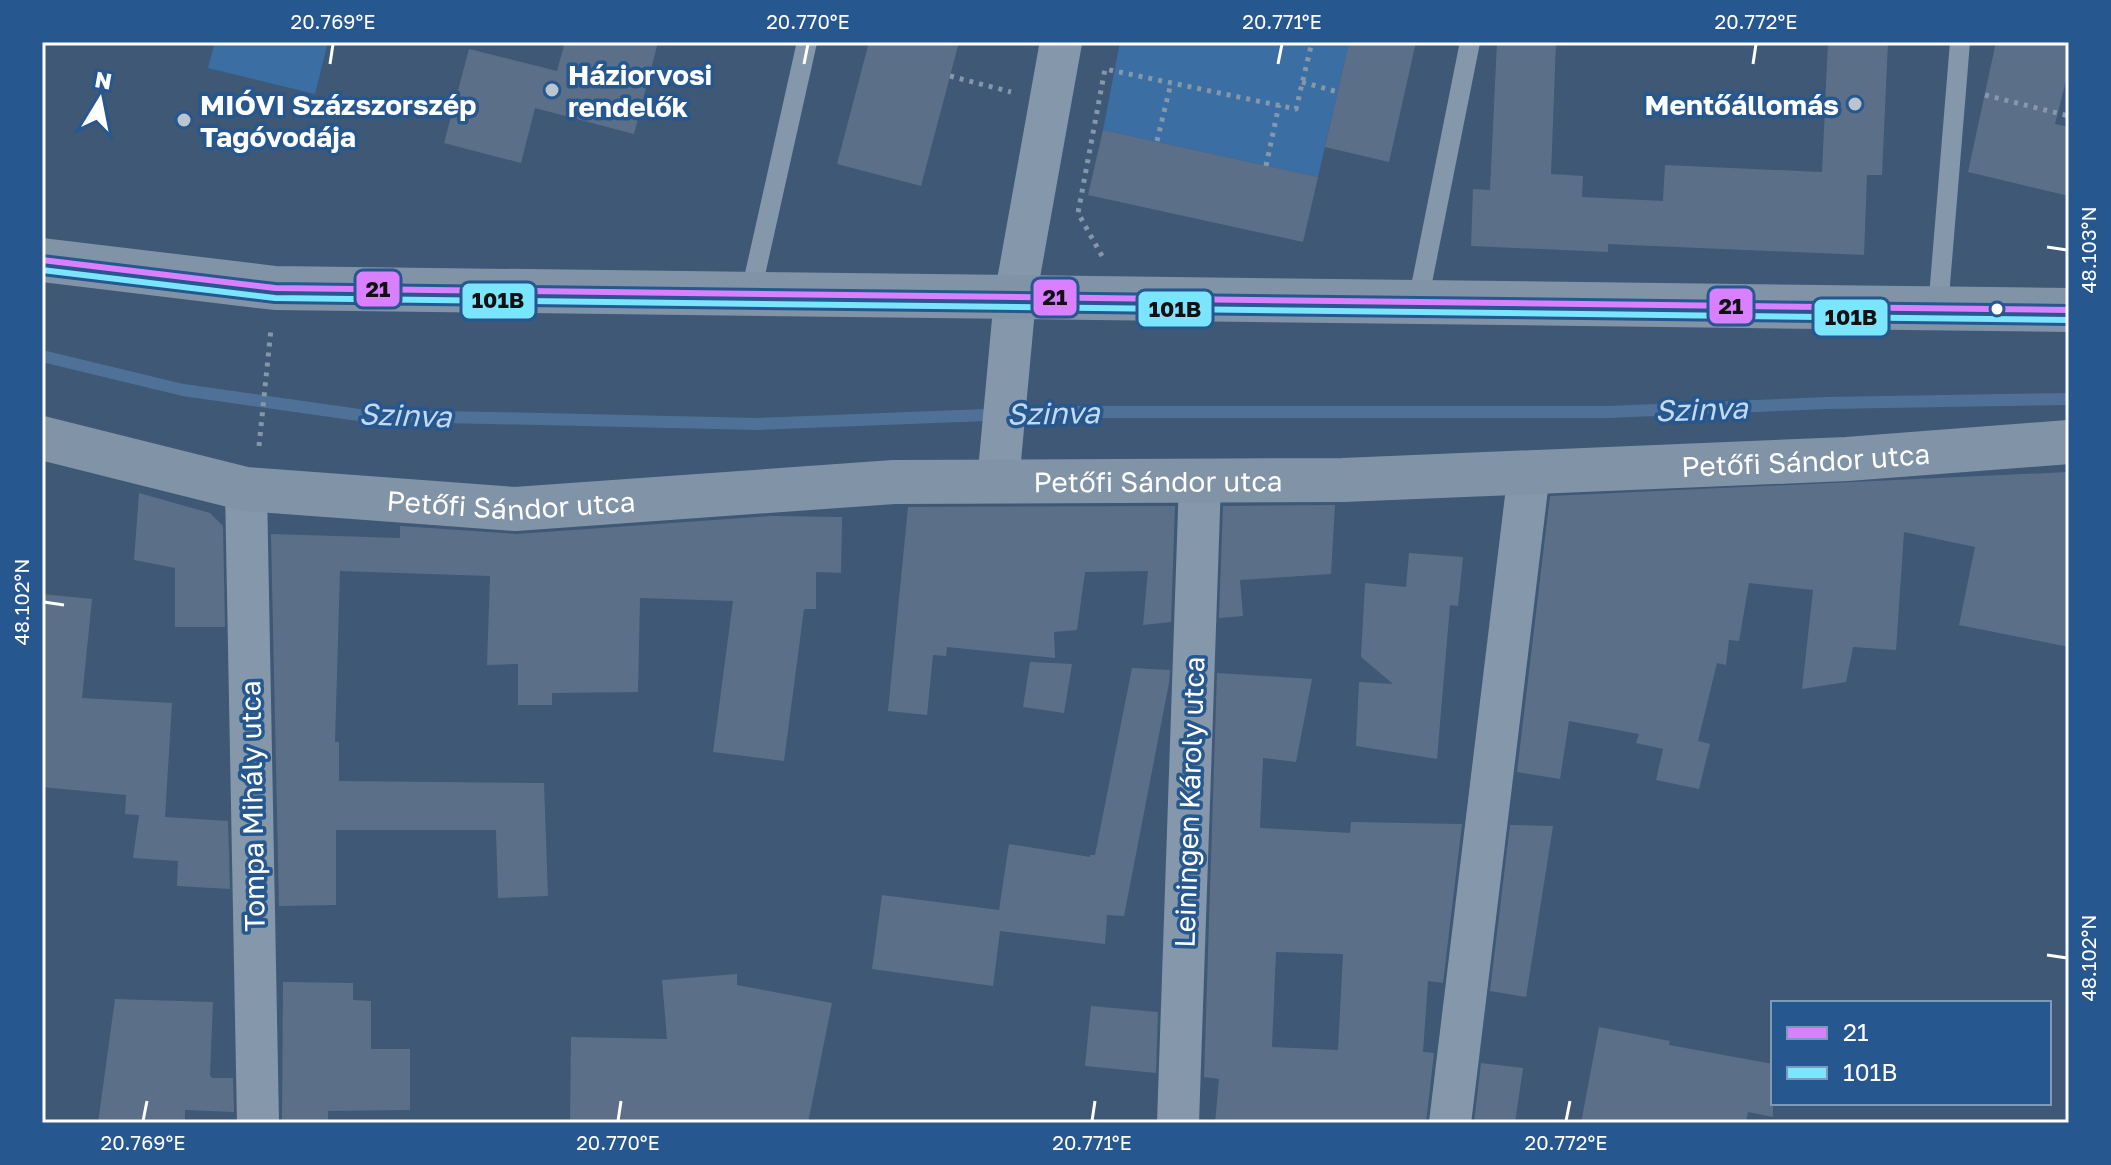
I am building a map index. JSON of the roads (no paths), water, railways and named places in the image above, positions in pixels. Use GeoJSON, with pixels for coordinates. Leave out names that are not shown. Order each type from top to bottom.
{"type":"FeatureCollection","features":[{"type":"Feature","properties":{"kind":"street"},"geometry":{"type":"LineString","coordinates":[[998,482],[1015,298],[1061,42]]}},
{"type":"Feature","properties":{"kind":"street"},"geometry":{"type":"LineString","coordinates":[[42,260],[275,288],[2069,310]]}},
{"type":"Feature","properties":{"kind":"street","name":"Petőfi Sándor utca"},"geometry":{"type":"LineString","coordinates":[[42,438],[246,489],[515,509],[894,482],[1343,480],[1847,459],[2069,442]]}},
{"type":"Feature","properties":{"kind":"street"},"geometry":{"type":"LineString","coordinates":[[1450,1123],[1529,472]]}},
{"type":"Feature","properties":{"kind":"street","name":"Leiningen Károly utca"},"geometry":{"type":"LineString","coordinates":[[1178,1123],[1200,481]]}},
{"type":"Feature","properties":{"kind":"street","name":"Tompa Mihály utca"},"geometry":{"type":"LineString","coordinates":[[246,489],[258,1123]]}},
{"type":"Feature","properties":{"kind":"lane"},"geometry":{"type":"LineString","coordinates":[[751,292],[807,42]]}},
{"type":"Feature","properties":{"kind":"lane"},"geometry":{"type":"LineString","coordinates":[[1418,302],[1470,42]]}},
{"type":"Feature","properties":{"kind":"lane"},"geometry":{"type":"LineString","coordinates":[[1938,309],[1960,42]]}},
{"type":"Feature","properties":{"kind":"waterway","name":"Szinva"},"geometry":{"type":"LineString","coordinates":[[42,356],[183,390],[359,415],[758,424],[1060,412],[1607,412],[1827,403],[2069,399]]}},
{"type":"Feature","properties":{"kind":"place","name":"Háziorvosi rendelők"},"geometry":{"type":"Point","coordinates":[552,90]}},
{"type":"Feature","properties":{"kind":"place","name":"Mentőállomás"},"geometry":{"type":"Point","coordinates":[1855,104]}},
{"type":"Feature","properties":{"kind":"place","name":"MIÓVI Százszorszép Tagóvodája"},"geometry":{"type":"Point","coordinates":[184,120]}}]}
